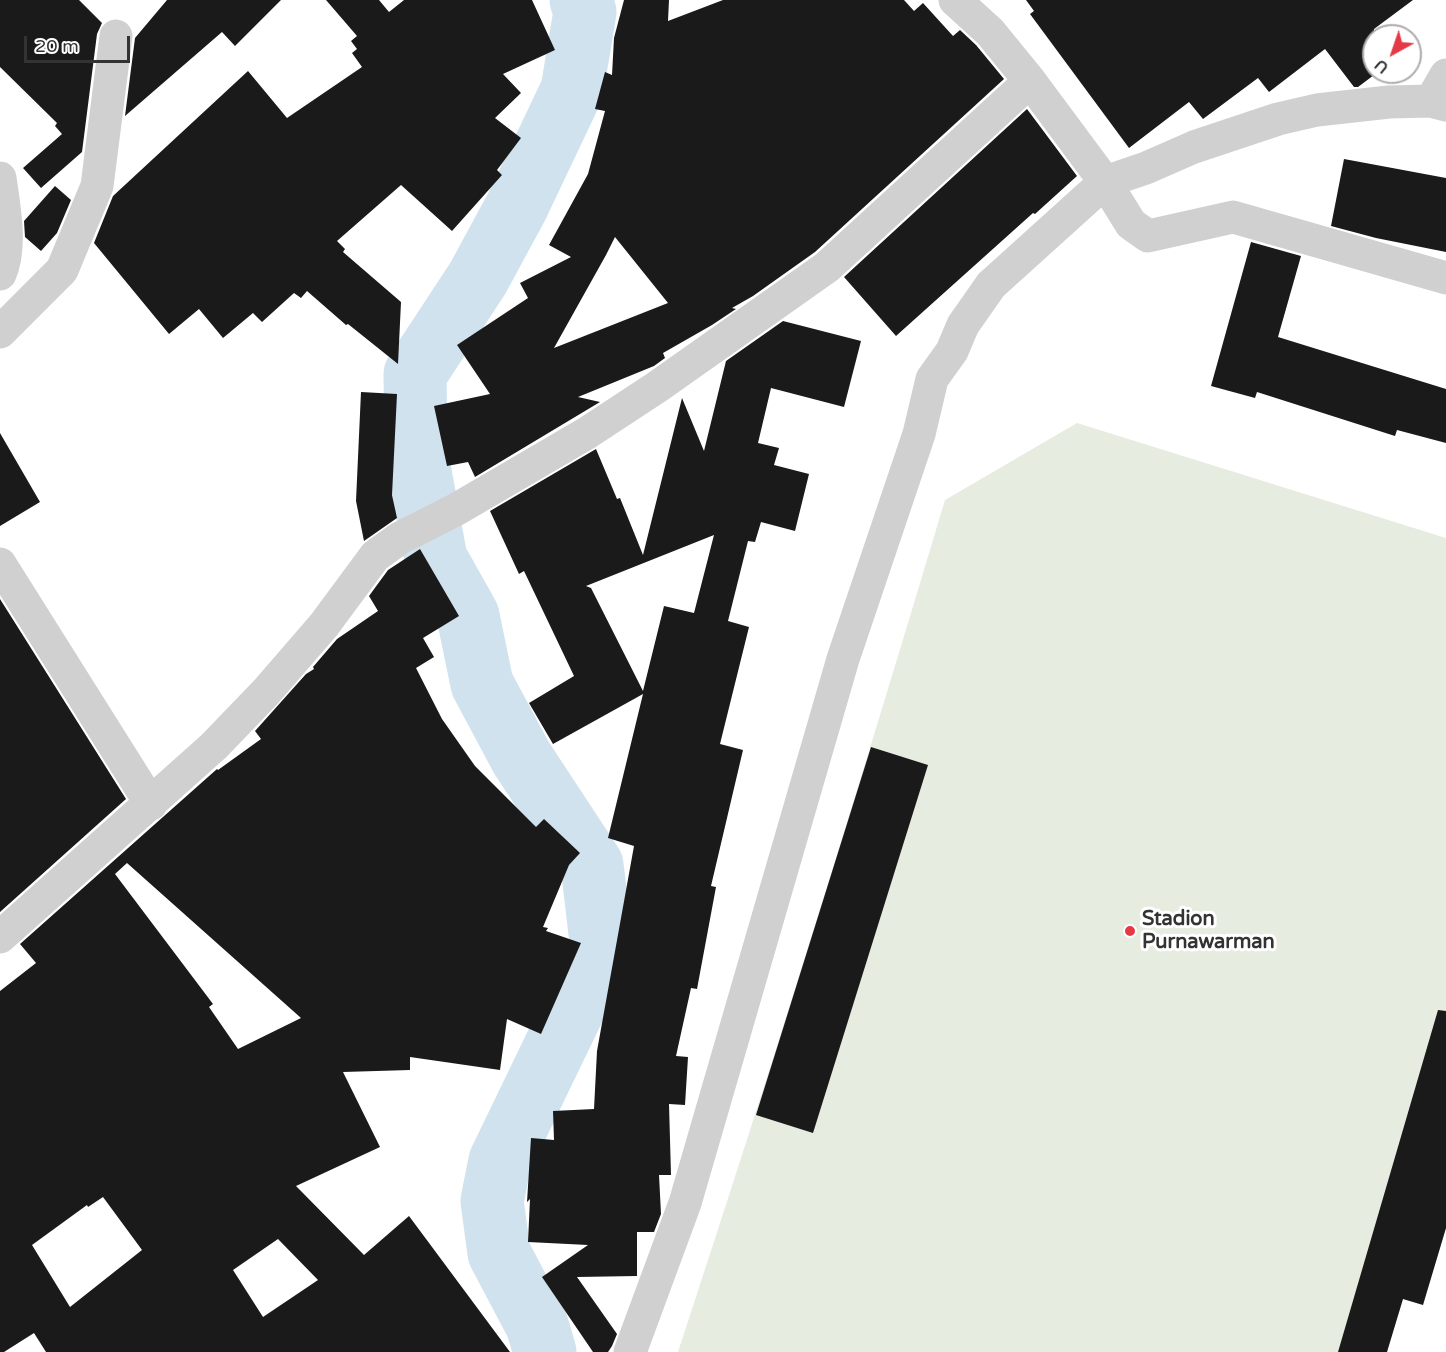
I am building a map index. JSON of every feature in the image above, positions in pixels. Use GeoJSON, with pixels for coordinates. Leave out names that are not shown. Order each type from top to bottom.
{"type":"FeatureCollection","features":[{"type":"Feature","properties":{"kind":"street"},"geometry":{"type":"LineString","coordinates":[[955,0],[990,32],[1030,81],[1105,182],[1131,224],[1148,236],[1233,217],[1446,278]]}},
{"type":"Feature","properties":{"kind":"street"},"geometry":{"type":"LineString","coordinates":[[0,332],[62,270],[97,186],[116,36]]}},
{"type":"Feature","properties":{"kind":"street"},"geometry":{"type":"LineString","coordinates":[[0,937],[214,746],[266,692],[324,625],[375,556],[400,538],[457,509],[607,420],[827,267],[1030,81]]}},
{"type":"Feature","properties":{"kind":"street"},"geometry":{"type":"LineString","coordinates":[[630,1352],[685,1203],[843,659],[919,434],[932,379],[952,351],[963,325],[991,285],[1105,182],[1146,168],[1194,147],[1287,117],[1317,110],[1441,94]]}},
{"type":"Feature","properties":{"kind":"street"},"geometry":{"type":"LineString","coordinates":[[0,178],[5,209],[6,261],[0,274]]}},
{"type":"Feature","properties":{"kind":"street"},"geometry":{"type":"LineString","coordinates":[[0,564],[151,804]]}},
{"type":"Feature","properties":{"kind":"shaded area","name":"Stadion Purnawarman"},"geometry":{"type":"Polygon","coordinates":[[[1077,423],[1446,538],[1446,1228],[1423,1305],[1403,1299],[1387,1352],[678,1352],[814,927],[945,500],[1077,423]]]}},
{"type":"Feature","properties":{"kind":"building"},"geometry":{"type":"Polygon","coordinates":[[[0,0],[79,0],[102,23],[97,34],[82,152],[41,188],[23,168],[62,134],[55,126],[57,123],[0,67],[0,0]]]}},
{"type":"Feature","properties":{"kind":"building"},"geometry":{"type":"Polygon","coordinates":[[[167,0],[281,0],[235,46],[222,32],[125,116],[135,38],[167,0]]]}},
{"type":"Feature","properties":{"kind":"building"},"geometry":{"type":"Polygon","coordinates":[[[326,0],[379,0],[389,12],[404,0],[532,0],[555,50],[503,74],[521,93],[495,118],[521,138],[497,170],[502,175],[452,231],[401,185],[337,241],[345,249],[343,252],[401,302],[398,364],[348,324],[346,325],[307,291],[301,298],[294,293],[262,322],[253,313],[223,338],[199,309],[169,334],[94,243],[113,196],[248,71],[287,118],[362,67],[352,53],[357,49],[351,41],[357,36],[326,0]]]}},
{"type":"Feature","properties":{"kind":"building"},"geometry":{"type":"Polygon","coordinates":[[[624,0],[669,0],[668,21],[723,0],[904,0],[914,11],[923,3],[953,36],[960,30],[976,45],[1004,79],[815,252],[732,308],[736,309],[712,325],[663,353],[665,358],[654,366],[578,397],[600,402],[475,477],[468,462],[447,466],[434,406],[490,394],[457,345],[528,298],[520,283],[571,257],[549,245],[588,174],[605,111],[595,109],[605,72],[612,75],[614,38],[624,0]],[[615,237],[554,348],[668,303],[615,237]]]}},
{"type":"Feature","properties":{"kind":"building"},"geometry":{"type":"Polygon","coordinates":[[[1026,0],[1413,0],[1381,24],[1362,24],[1362,84],[1358,87],[1354,87],[1325,49],[1269,92],[1258,78],[1203,119],[1189,102],[1129,148],[1030,14],[1034,11],[1026,0]]]}},
{"type":"Feature","properties":{"kind":"building"},"geometry":{"type":"Polygon","coordinates":[[[1027,109],[1077,176],[896,336],[844,277],[1027,109]]]}},
{"type":"Feature","properties":{"kind":"building"},"geometry":{"type":"Polygon","coordinates":[[[1344,159],[1446,178],[1446,252],[1331,226],[1344,159]]]}},
{"type":"Feature","properties":{"kind":"building"},"geometry":{"type":"Polygon","coordinates":[[[55,186],[71,200],[57,233],[41,251],[25,237],[24,221],[55,186]]]}},
{"type":"Feature","properties":{"kind":"building"},"geometry":{"type":"Polygon","coordinates":[[[1251,242],[1301,256],[1278,337],[1446,389],[1446,443],[1397,430],[1395,436],[1257,392],[1255,398],[1211,386],[1251,242]]]}},
{"type":"Feature","properties":{"kind":"building"},"geometry":{"type":"Polygon","coordinates":[[[783,321],[861,341],[844,407],[771,388],[758,443],[779,448],[774,465],[809,474],[795,531],[761,522],[755,542],[748,541],[728,621],[749,627],[720,744],[743,750],[711,886],[716,887],[697,989],[691,988],[676,1056],[688,1057],[685,1105],[669,1104],[671,1175],[659,1175],[661,1214],[654,1232],[637,1232],[637,1276],[577,1277],[617,1334],[608,1352],[593,1352],[542,1277],[588,1245],[528,1242],[530,1199],[527,1202],[531,1138],[554,1140],[553,1111],[594,1109],[597,1051],[634,846],[608,838],[643,694],[553,744],[529,703],[574,676],[524,571],[519,574],[490,511],[596,449],[617,499],[620,498],[643,555],[682,398],[704,451],[726,361],[783,321]],[[714,535],[586,586],[591,588],[643,691],[664,606],[694,613],[714,535]]]}},
{"type":"Feature","properties":{"kind":"building"},"geometry":{"type":"Polygon","coordinates":[[[361,392],[397,394],[392,495],[397,518],[364,541],[356,501],[361,392]]]}},
{"type":"Feature","properties":{"kind":"building"},"geometry":{"type":"Polygon","coordinates":[[[0,433],[40,502],[0,526],[0,433]]]}},
{"type":"Feature","properties":{"kind":"building"},"geometry":{"type":"Polygon","coordinates":[[[420,549],[459,616],[423,638],[434,657],[416,668],[442,719],[475,766],[536,827],[544,819],[580,853],[569,865],[543,927],[548,928],[546,931],[581,943],[541,1034],[507,1019],[500,1070],[410,1057],[410,1070],[343,1072],[380,1147],[296,1186],[364,1255],[409,1216],[510,1352],[46,1352],[34,1333],[4,1352],[0,1352],[0,991],[36,963],[20,944],[217,769],[261,739],[255,731],[306,674],[314,669],[313,667],[337,639],[378,611],[369,596],[388,570],[420,549]],[[127,863],[115,874],[213,1004],[209,1007],[238,1049],[301,1018],[127,863]],[[103,1197],[88,1207],[87,1205],[32,1245],[70,1307],[142,1250],[103,1197]],[[278,1239],[233,1270],[263,1317],[318,1280],[278,1239]]]}},
{"type":"Feature","properties":{"kind":"building"},"geometry":{"type":"Polygon","coordinates":[[[0,599],[126,799],[0,912],[0,599]]]}},
{"type":"Feature","properties":{"kind":"building"},"geometry":{"type":"Polygon","coordinates":[[[871,747],[928,765],[813,1133],[756,1115],[871,747]]]}},
{"type":"Feature","properties":{"kind":"building"},"geometry":{"type":"Polygon","coordinates":[[[1438,1010],[1446,1011],[1446,1228],[1423,1305],[1403,1299],[1387,1352],[1338,1352],[1438,1010]]]}},
{"type":"Feature","properties":{"kind":"waterway"},"geometry":{"type":"LineString","coordinates":[[545,1352],[537,1325],[499,1253],[492,1201],[500,1161],[602,950],[592,865],[521,757],[482,684],[468,616],[436,559],[416,450],[415,374],[478,278],[517,206],[572,90],[585,12],[581,0]]}},
{"type":"Feature","properties":{"kind":"place","name":"Stadion Purnawarman"},"geometry":{"type":"Point","coordinates":[1130,931]}}]}
